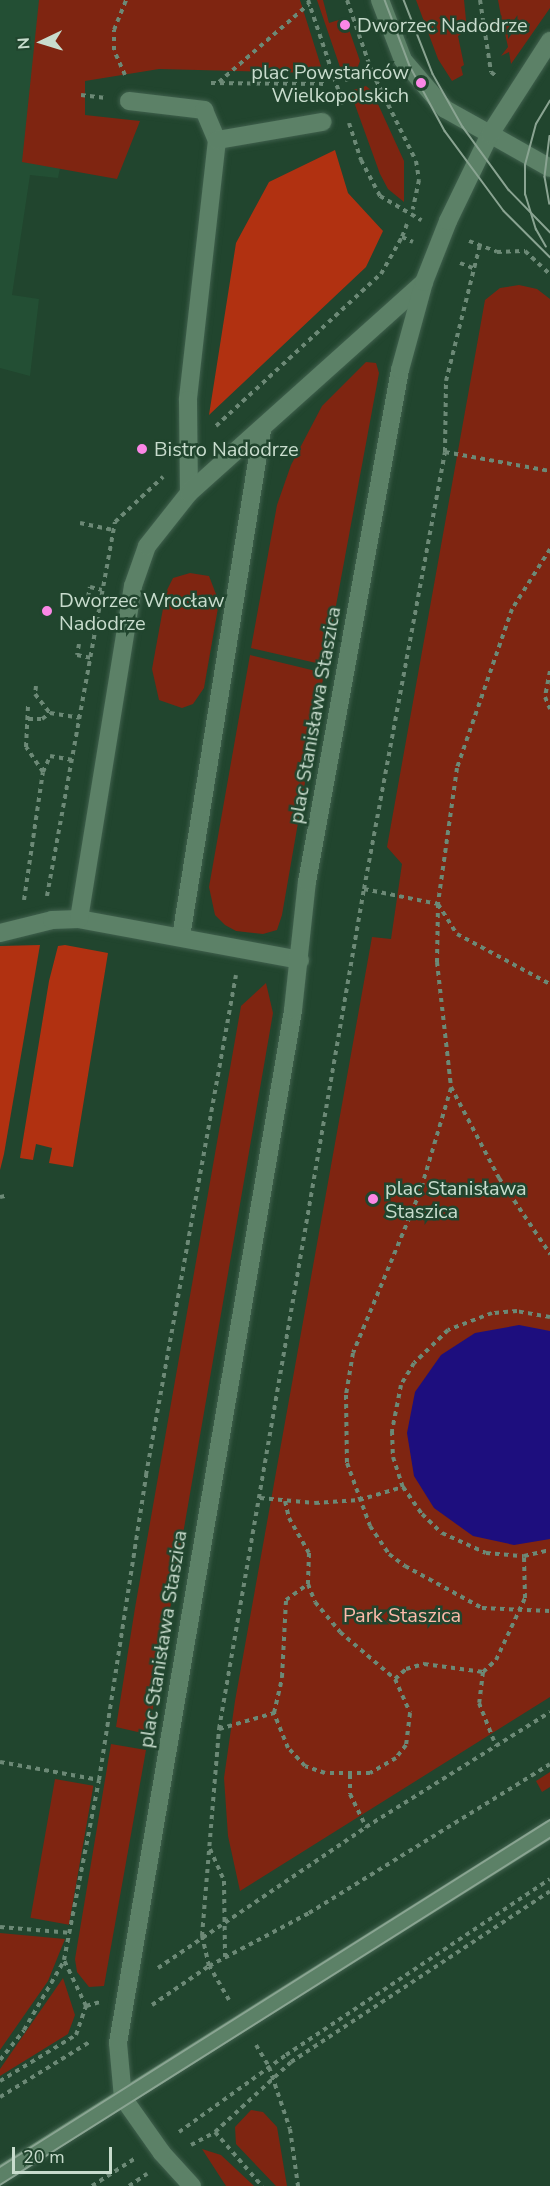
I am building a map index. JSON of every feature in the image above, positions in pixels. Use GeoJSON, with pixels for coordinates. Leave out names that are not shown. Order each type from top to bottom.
{"type":"FeatureCollection","features":[{"type":"Feature","properties":{"kind":"street"},"geometry":{"type":"LineString","coordinates":[[380,0],[403,60],[445,109],[550,168]]}},
{"type":"Feature","properties":{"kind":"street"},"geometry":{"type":"LineString","coordinates":[[490,134],[550,41]]}},
{"type":"Feature","properties":{"kind":"street"},"geometry":{"type":"LineString","coordinates":[[129,101],[204,110],[217,140],[188,400],[189,494]]}},
{"type":"Feature","properties":{"kind":"street"},"geometry":{"type":"LineString","coordinates":[[217,140],[322,122]]}},
{"type":"Feature","properties":{"kind":"street","name":"plac Stanisława Staszica"},"geometry":{"type":"LineString","coordinates":[[123,2098],[118,2043],[300,960],[307,882],[391,421],[424,282],[448,221],[490,134]]}},
{"type":"Feature","properties":{"kind":"street"},"geometry":{"type":"LineString","coordinates":[[79,919],[133,586],[147,546],[189,494],[424,282]]}},
{"type":"Feature","properties":{"kind":"street"},"geometry":{"type":"LineString","coordinates":[[181,937],[262,430]]}},
{"type":"Feature","properties":{"kind":"street"},"geometry":{"type":"LineString","coordinates":[[0,933],[52,920],[79,919],[181,937],[241,951],[300,960]]}},
{"type":"Feature","properties":{"kind":"street"},"geometry":{"type":"LineString","coordinates":[[0,2175],[550,1829]]}},
{"type":"Feature","properties":{"kind":"street"},"geometry":{"type":"LineString","coordinates":[[123,2098],[168,2160],[192,2186]]}},
{"type":"Feature","properties":{"kind":"street"},"geometry":{"type":"LineString","coordinates":[[168,2160],[177,2186]]}},
{"type":"Feature","properties":{"kind":"path"},"geometry":{"type":"LineString","coordinates":[[126,0],[114,30],[114,50],[130,81]]}},
{"type":"Feature","properties":{"kind":"path"},"geometry":{"type":"LineString","coordinates":[[347,0],[372,72],[416,161],[419,180],[413,208]]}},
{"type":"Feature","properties":{"kind":"path"},"geometry":{"type":"LineString","coordinates":[[480,0],[491,72],[501,80]]}},
{"type":"Feature","properties":{"kind":"path"},"geometry":{"type":"LineString","coordinates":[[204,110],[218,83],[309,2],[344,106]]}},
{"type":"Feature","properties":{"kind":"path"},"geometry":{"type":"LineString","coordinates":[[345,80],[372,72]]}},
{"type":"Feature","properties":{"kind":"path"},"geometry":{"type":"LineString","coordinates":[[208,83],[327,84]]}},
{"type":"Feature","properties":{"kind":"path"},"geometry":{"type":"LineString","coordinates":[[347,117],[361,160],[380,196],[402,212],[427,223]]}},
{"type":"Feature","properties":{"kind":"path"},"geometry":{"type":"LineString","coordinates":[[362,291],[381,274],[407,224]]}},
{"type":"Feature","properties":{"kind":"path"},"geometry":{"type":"LineString","coordinates":[[402,237],[417,243]]}},
{"type":"Feature","properties":{"kind":"path"},"geometry":{"type":"LineString","coordinates":[[464,239],[497,252],[525,251],[529,247]]}},
{"type":"Feature","properties":{"kind":"path"},"geometry":{"type":"LineString","coordinates":[[209,1966],[202,1936],[219,1729],[364,889],[445,452],[446,381],[480,245]]}},
{"type":"Feature","properties":{"kind":"path"},"geometry":{"type":"LineString","coordinates":[[525,251],[550,274]]}},
{"type":"Feature","properties":{"kind":"path"},"geometry":{"type":"LineString","coordinates":[[455,261],[473,268]]}},
{"type":"Feature","properties":{"kind":"path"},"geometry":{"type":"LineString","coordinates":[[445,452],[550,471]]}},
{"type":"Feature","properties":{"kind":"path"},"geometry":{"type":"LineString","coordinates":[[80,523],[114,530]]}},
{"type":"Feature","properties":{"kind":"path"},"geometry":{"type":"LineString","coordinates":[[550,549],[512,609],[488,670],[457,768],[438,904],[439,1000],[451,1087],[499,1178],[550,1254]]}},
{"type":"Feature","properties":{"kind":"path"},"geometry":{"type":"LineString","coordinates":[[88,597],[90,587],[102,590]]}},
{"type":"Feature","properties":{"kind":"path"},"geometry":{"type":"LineString","coordinates":[[79,644],[76,655],[91,658]]}},
{"type":"Feature","properties":{"kind":"path"},"geometry":{"type":"LineString","coordinates":[[550,671],[544,697],[550,709]]}},
{"type":"Feature","properties":{"kind":"path"},"geometry":{"type":"LineString","coordinates":[[36,686],[35,694],[50,713],[80,718]]}},
{"type":"Feature","properties":{"kind":"path"},"geometry":{"type":"LineString","coordinates":[[28,706],[27,747],[44,771]]}},
{"type":"Feature","properties":{"kind":"path"},"geometry":{"type":"LineString","coordinates":[[28,719],[42,719],[50,713]]}},
{"type":"Feature","properties":{"kind":"path"},"geometry":{"type":"LineString","coordinates":[[27,928],[23,903],[28,852],[44,771],[50,756],[73,760]]}},
{"type":"Feature","properties":{"kind":"path"},"geometry":{"type":"LineString","coordinates":[[364,889],[438,904],[457,934],[550,984]]}},
{"type":"Feature","properties":{"kind":"path"},"geometry":{"type":"LineString","coordinates":[[0,2060],[30,2021],[64,1960],[72,1933],[99,1780],[146,1475],[241,951]]}},
{"type":"Feature","properties":{"kind":"path"},"geometry":{"type":"LineString","coordinates":[[451,1087],[416,1202],[353,1353],[346,1395],[347,1463],[370,1526],[389,1554],[405,1566],[482,1608],[516,1612],[550,1611]]}},
{"type":"Feature","properties":{"kind":"path"},"geometry":{"type":"LineString","coordinates":[[550,1317],[517,1311],[468,1320],[430,1344],[414,1363],[401,1385],[392,1431],[393,1458],[403,1487],[422,1514],[442,1533],[486,1553],[524,1556],[550,1550]]}},
{"type":"Feature","properties":{"kind":"path"},"geometry":{"type":"LineString","coordinates":[[260,1498],[285,1501],[359,1500],[403,1487]]}},
{"type":"Feature","properties":{"kind":"path"},"geometry":{"type":"LineString","coordinates":[[285,1501],[289,1518],[309,1553],[308,1584],[326,1619],[395,1679],[410,1713],[406,1745],[396,1758],[370,1773],[325,1773],[305,1766],[288,1748],[274,1713],[282,1677],[286,1600],[308,1584]]}},
{"type":"Feature","properties":{"kind":"path"},"geometry":{"type":"LineString","coordinates":[[496,1746],[479,1703],[483,1672],[496,1660],[516,1612],[525,1598],[524,1556]]}},
{"type":"Feature","properties":{"kind":"path"},"geometry":{"type":"LineString","coordinates":[[395,1679],[406,1669],[424,1664],[483,1672]]}},
{"type":"Feature","properties":{"kind":"path"},"geometry":{"type":"LineString","coordinates":[[158,1968],[224,1920],[366,1827],[550,1712]]}},
{"type":"Feature","properties":{"kind":"path"},"geometry":{"type":"LineString","coordinates":[[219,1729],[274,1713]]}},
{"type":"Feature","properties":{"kind":"path"},"geometry":{"type":"LineString","coordinates":[[0,1762],[99,1780]]}},
{"type":"Feature","properties":{"kind":"path"},"geometry":{"type":"LineString","coordinates":[[168,1994],[209,1966],[309,1913],[550,1764]]}},
{"type":"Feature","properties":{"kind":"path"},"geometry":{"type":"LineString","coordinates":[[350,1774],[350,1794],[366,1827]]}},
{"type":"Feature","properties":{"kind":"path"},"geometry":{"type":"LineString","coordinates":[[210,1848],[224,1881],[225,1957]]}},
{"type":"Feature","properties":{"kind":"path"},"geometry":{"type":"LineString","coordinates":[[189,2125],[269,2067],[550,1879]]}},
{"type":"Feature","properties":{"kind":"path"},"geometry":{"type":"LineString","coordinates":[[215,2132],[291,2062],[550,1891]]}},
{"type":"Feature","properties":{"kind":"path"},"geometry":{"type":"LineString","coordinates":[[0,1927],[72,1933]]}},
{"type":"Feature","properties":{"kind":"path"},"geometry":{"type":"LineString","coordinates":[[0,2081],[76,2035],[86,2006],[64,1960]]}},
{"type":"Feature","properties":{"kind":"path"},"geometry":{"type":"LineString","coordinates":[[86,2006],[101,2002]]}},
{"type":"Feature","properties":{"kind":"path"},"geometry":{"type":"LineString","coordinates":[[0,2097],[86,2044]]}},
{"type":"Feature","properties":{"kind":"path"},"geometry":{"type":"LineString","coordinates":[[269,2067],[290,2129],[298,2186]]}},
{"type":"Feature","properties":{"kind":"path"},"geometry":{"type":"LineString","coordinates":[[92,2186],[133,2161]]}},
{"type":"Feature","properties":{"kind":"shaded area"},"geometry":{"type":"Polygon","coordinates":[[[0,0],[94,0],[58,178],[30,175],[12,295],[39,299],[30,376],[0,368],[0,0]]]}},
{"type":"Feature","properties":{"kind":"shaded area"},"geometry":{"type":"Polygon","coordinates":[[[335,150],[348,193],[383,231],[366,267],[209,415],[236,243],[269,182],[335,150]]]}},
{"type":"Feature","properties":{"kind":"shaded area"},"geometry":{"type":"Polygon","coordinates":[[[40,945],[4,1154],[0,1170],[0,946],[40,945]]]}},
{"type":"Feature","properties":{"kind":"shaded area"},"geometry":{"type":"Polygon","coordinates":[[[65,945],[108,953],[73,1167],[49,1163],[52,1148],[36,1144],[33,1160],[20,1158],[49,981],[58,946],[65,945]]]}},
{"type":"Feature","properties":{"kind":"shaded area"},"geometry":{"type":"Polygon","coordinates":[[[519,1325],[550,1331],[550,1539],[514,1545],[473,1536],[434,1508],[414,1476],[407,1433],[415,1392],[441,1355],[475,1333],[519,1325]]]}},
{"type":"Feature","properties":{"kind":"green space"},"geometry":{"type":"Polygon","coordinates":[[[39,0],[300,0],[325,79],[314,73],[159,69],[85,81],[85,115],[140,121],[117,179],[22,162],[39,0]]]}},
{"type":"Feature","properties":{"kind":"green space"},"geometry":{"type":"Polygon","coordinates":[[[317,0],[323,0],[329,23],[345,18],[360,61],[357,69],[342,73],[317,0]]]}},
{"type":"Feature","properties":{"kind":"green space"},"geometry":{"type":"Polygon","coordinates":[[[416,0],[464,0],[467,30],[458,36],[464,65],[461,67],[463,75],[452,81],[438,59],[416,0]]]}},
{"type":"Feature","properties":{"kind":"green space"},"geometry":{"type":"Polygon","coordinates":[[[498,0],[550,0],[550,8],[511,64],[509,52],[501,56],[508,47],[504,29],[496,33],[493,20],[501,16],[498,0]]]}},
{"type":"Feature","properties":{"kind":"green space"},"geometry":{"type":"Polygon","coordinates":[[[366,86],[372,91],[404,161],[404,202],[388,189],[380,174],[350,91],[366,86]]]}},
{"type":"Feature","properties":{"kind":"green space","name":"Park Staszica"},"geometry":{"type":"Polygon","coordinates":[[[519,285],[537,289],[550,299],[550,1697],[240,1891],[228,1836],[224,1778],[235,1701],[372,937],[391,939],[402,864],[387,847],[485,300],[500,288],[519,285]]]}},
{"type":"Feature","properties":{"kind":"green space"},"geometry":{"type":"Polygon","coordinates":[[[366,362],[376,363],[379,373],[325,665],[251,648],[277,505],[291,465],[322,406],[366,362]]]}},
{"type":"Feature","properties":{"kind":"green space"},"geometry":{"type":"Polygon","coordinates":[[[190,573],[209,576],[219,602],[204,688],[193,704],[182,708],[159,700],[152,669],[166,592],[173,578],[190,573]]]}},
{"type":"Feature","properties":{"kind":"green space"},"geometry":{"type":"Polygon","coordinates":[[[250,655],[324,673],[282,915],[277,930],[263,934],[236,931],[225,925],[215,915],[209,887],[250,655]]]}},
{"type":"Feature","properties":{"kind":"green space"},"geometry":{"type":"Polygon","coordinates":[[[266,983],[273,1013],[149,1731],[142,1733],[116,1727],[135,1608],[241,1006],[266,983]]]}},
{"type":"Feature","properties":{"kind":"green space"},"geometry":{"type":"Polygon","coordinates":[[[111,1744],[146,1750],[104,1986],[89,1987],[77,1972],[75,1959],[111,1744]]]}},
{"type":"Feature","properties":{"kind":"green space"},"geometry":{"type":"Polygon","coordinates":[[[550,1772],[550,1787],[542,1792],[536,1781],[550,1772]]]}},
{"type":"Feature","properties":{"kind":"green space"},"geometry":{"type":"Polygon","coordinates":[[[55,1779],[93,1786],[69,1925],[31,1918],[55,1779]]]}},
{"type":"Feature","properties":{"kind":"green space"},"geometry":{"type":"Polygon","coordinates":[[[0,1933],[65,1939],[48,1981],[0,2050],[0,1933]]]}},
{"type":"Feature","properties":{"kind":"green space"},"geometry":{"type":"Polygon","coordinates":[[[63,1978],[75,2015],[68,2034],[0,2076],[0,2069],[63,1978]]]}},
{"type":"Feature","properties":{"kind":"green space"},"geometry":{"type":"Polygon","coordinates":[[[251,2110],[263,2112],[277,2127],[287,2186],[276,2186],[236,2144],[235,2127],[251,2110]]]}},
{"type":"Feature","properties":{"kind":"green space"},"geometry":{"type":"Polygon","coordinates":[[[202,2149],[221,2155],[254,2186],[226,2186],[202,2149]]]}},
{"type":"Feature","properties":{"kind":"tram line"},"geometry":{"type":"LineString","coordinates":[[385,0],[410,66],[445,131],[504,211],[550,257]]}},
{"type":"Feature","properties":{"kind":"tram line"},"geometry":{"type":"LineString","coordinates":[[404,0],[433,74],[463,127],[509,190],[550,232]]}},
{"type":"Feature","properties":{"kind":"tram line"},"geometry":{"type":"LineString","coordinates":[[546,247],[536,230],[525,195],[525,165],[536,124],[550,101]]}},
{"type":"Feature","properties":{"kind":"tram line"},"geometry":{"type":"LineString","coordinates":[[550,136],[545,177],[550,204]]}},
{"type":"Feature","properties":{"kind":"tram line"},"geometry":{"type":"LineString","coordinates":[[0,2167],[550,1820]]}},
{"type":"Feature","properties":{"kind":"tram line"},"geometry":{"type":"LineString","coordinates":[[0,2185],[550,1838]]}},
{"type":"Feature","properties":{"kind":"place","name":"Dworzec Nadodrze"},"geometry":{"type":"Point","coordinates":[345,25]}},
{"type":"Feature","properties":{"kind":"place","name":"plac Powstańców Wielkopolskich"},"geometry":{"type":"Point","coordinates":[421,83]}},
{"type":"Feature","properties":{"kind":"place","name":"Bistro Nadodrze"},"geometry":{"type":"Point","coordinates":[142,449]}},
{"type":"Feature","properties":{"kind":"place","name":"Dworzec Wrocław Nadodrze"},"geometry":{"type":"Point","coordinates":[47,611]}},
{"type":"Feature","properties":{"kind":"place","name":"plac Stanisława Staszica"},"geometry":{"type":"Point","coordinates":[373,1199]}}]}
